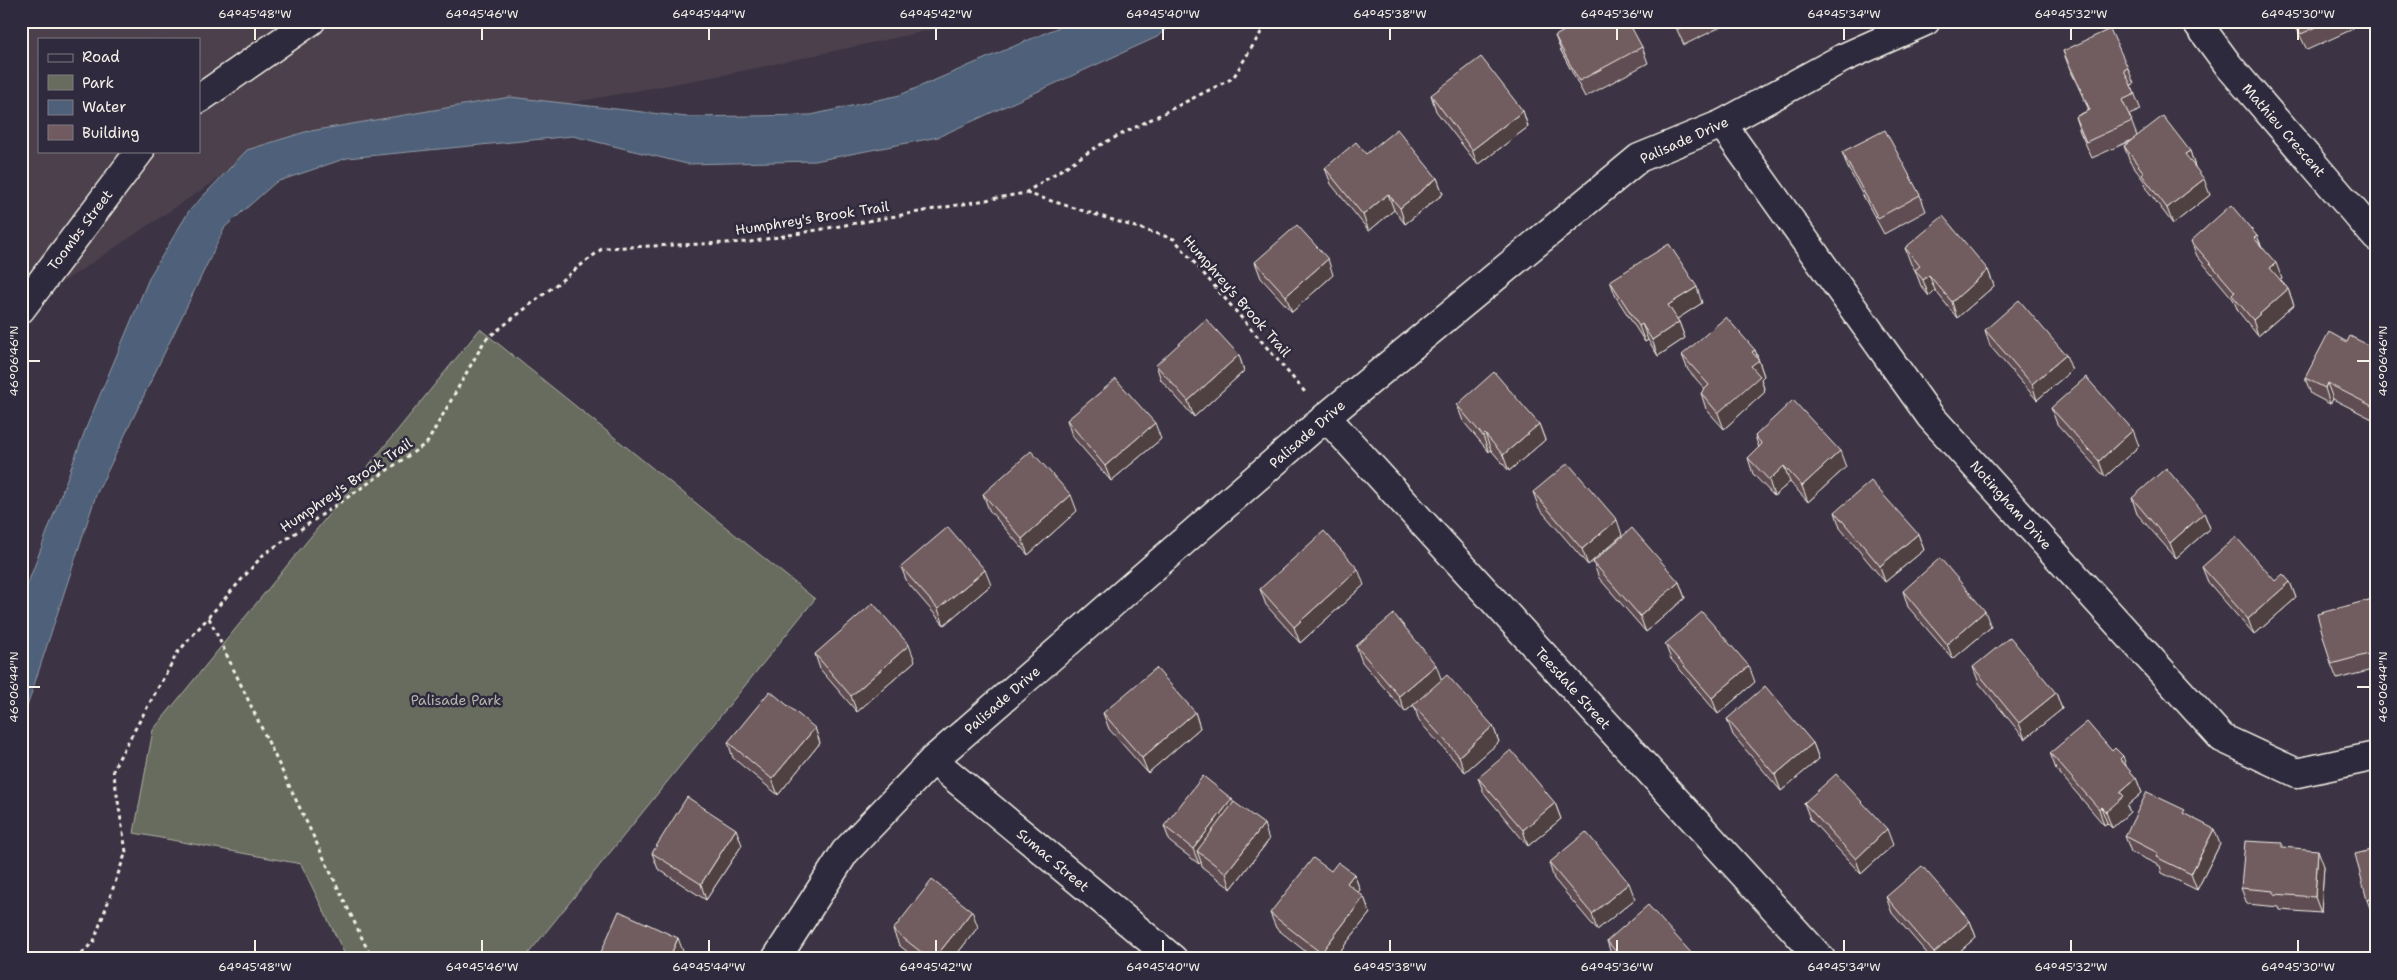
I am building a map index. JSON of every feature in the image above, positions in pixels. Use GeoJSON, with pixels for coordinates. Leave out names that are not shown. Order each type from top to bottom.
{"type":"FeatureCollection","features":[{"type":"Feature","properties":{"kind":"street"},"geometry":{"type":"LineString","coordinates":[[200,98],[311,21]]}},
{"type":"Feature","properties":{"kind":"street","name":"Palisade Drive"},"geometry":{"type":"LineString","coordinates":[[776,959],[845,852],[933,760],[1326,417],[1639,158],[1722,124],[1842,58],[1926,21]]}},
{"type":"Feature","properties":{"kind":"street","name":"Mathieu Crescent"},"geometry":{"type":"LineString","coordinates":[[2196,21],[2229,66],[2376,237]]}},
{"type":"Feature","properties":{"kind":"street","name":"Notingham Drive"},"geometry":{"type":"LineString","coordinates":[[1722,124],[1930,416],[2222,738],[2297,773],[2376,756]]}},
{"type":"Feature","properties":{"kind":"street","name":"Toombs Street"},"geometry":{"type":"LineString","coordinates":[[21,309],[139,152]]}},
{"type":"Feature","properties":{"kind":"street","name":"Teesdale Street"},"geometry":{"type":"LineString","coordinates":[[1326,417],[1821,959]]}},
{"type":"Feature","properties":{"kind":"street","name":"Sumac Street"},"geometry":{"type":"LineString","coordinates":[[933,760],[1173,959]]}},
{"type":"Feature","properties":{"kind":"path","name":"Humphrey's Brook Trail"},"geometry":{"type":"LineString","coordinates":[[76,959],[94,941],[126,852],[113,769],[178,652],[263,555],[427,443],[485,340],[602,248],[750,242],[1025,193],[1098,146],[1232,78],[1268,21]]}},
{"type":"Feature","properties":{"kind":"path","name":"Humphrey's Brook Trail"},"geometry":{"type":"LineString","coordinates":[[1025,193],[1174,239],[1326,417]]}},
{"type":"Feature","properties":{"kind":"path"},"geometry":{"type":"LineString","coordinates":[[209,618],[372,959]]}},
{"type":"Feature","properties":{"kind":"shaded area"},"geometry":{"type":"Polygon","coordinates":[[[21,21],[972,21],[728,74],[242,163],[21,310],[21,21]]]}},
{"type":"Feature","properties":{"kind":"green space","name":"Palisade Park"},"geometry":{"type":"Polygon","coordinates":[[[480,329],[815,599],[524,959],[347,959],[301,864],[134,833],[153,730],[480,329]]]}},
{"type":"Feature","properties":{"kind":"water"},"geometry":{"type":"Polygon","coordinates":[[[1073,21],[1175,21],[1157,37],[938,137],[815,161],[687,164],[573,136],[347,158],[276,182],[225,227],[96,495],[21,725],[21,602],[86,428],[150,276],[189,211],[247,150],[305,132],[510,97],[687,117],[811,115],[900,95],[1073,21]]]}},
{"type":"Feature","properties":{"kind":"building"},"geometry":{"type":"Polygon","coordinates":[[[1582,21],[1628,21],[1642,47],[1579,81],[1555,36],[1582,21]]]}},
{"type":"Feature","properties":{"kind":"building"},"geometry":{"type":"Polygon","coordinates":[[[1674,21],[1695,21],[1678,29],[1674,21]]]}},
{"type":"Feature","properties":{"kind":"building"},"geometry":{"type":"Polygon","coordinates":[[[2295,21],[2330,21],[2301,34],[2295,21]]]}},
{"type":"Feature","properties":{"kind":"building"},"geometry":{"type":"Polygon","coordinates":[[[2110,29],[2128,68],[2124,70],[2135,94],[2122,100],[2132,121],[2086,142],[2075,117],[2090,110],[2063,51],[2110,29]]]}},
{"type":"Feature","properties":{"kind":"building"},"geometry":{"type":"Polygon","coordinates":[[[1481,57],[1523,111],[1472,150],[1431,95],[1481,57]]]}},
{"type":"Feature","properties":{"kind":"building"},"geometry":{"type":"Polygon","coordinates":[[[2163,116],[2190,151],[2185,154],[2204,179],[2167,208],[2142,175],[2144,173],[2124,146],[2163,116]]]}},
{"type":"Feature","properties":{"kind":"building"},"geometry":{"type":"Polygon","coordinates":[[[1397,129],[1437,178],[1400,208],[1388,194],[1363,215],[1325,168],[1356,142],[1366,154],[1397,129]]]}},
{"type":"Feature","properties":{"kind":"building"},"geometry":{"type":"Polygon","coordinates":[[[1885,130],[1920,195],[1878,218],[1842,152],[1885,130]]]}},
{"type":"Feature","properties":{"kind":"building"},"geometry":{"type":"Polygon","coordinates":[[[2231,205],[2257,236],[2254,238],[2276,263],[2270,268],[2288,289],[2253,320],[2232,295],[2235,292],[2191,241],[2231,205]]]}},
{"type":"Feature","properties":{"kind":"building"},"geometry":{"type":"Polygon","coordinates":[[[1943,216],[1988,270],[1952,302],[1929,275],[1923,280],[1915,270],[1920,266],[1905,248],[1943,216]]]}},
{"type":"Feature","properties":{"kind":"building"},"geometry":{"type":"Polygon","coordinates":[[[1297,225],[1328,259],[1286,296],[1255,262],[1297,225]]]}},
{"type":"Feature","properties":{"kind":"building"},"geometry":{"type":"Polygon","coordinates":[[[1669,244],[1697,287],[1668,305],[1679,322],[1652,340],[1642,324],[1639,326],[1610,281],[1669,244]]]}},
{"type":"Feature","properties":{"kind":"building"},"geometry":{"type":"Polygon","coordinates":[[[2019,300],[2066,355],[2032,384],[1985,330],[2019,300]]]}},
{"type":"Feature","properties":{"kind":"building"},"geometry":{"type":"Polygon","coordinates":[[[1726,317],[1755,350],[1752,352],[1759,360],[1751,366],[1760,376],[1718,413],[1701,393],[1709,385],[1682,355],[1726,317]]]}},
{"type":"Feature","properties":{"kind":"building"},"geometry":{"type":"Polygon","coordinates":[[[1206,319],[1239,355],[1188,401],[1156,365],[1206,319]]]}},
{"type":"Feature","properties":{"kind":"building"},"geometry":{"type":"Polygon","coordinates":[[[2329,332],[2347,342],[2350,336],[2376,349],[2376,408],[2327,383],[2325,388],[2305,378],[2329,332]]]}},
{"type":"Feature","properties":{"kind":"building"},"geometry":{"type":"Polygon","coordinates":[[[1494,372],[1539,424],[1503,455],[1485,434],[1483,436],[1457,405],[1494,372]]]}},
{"type":"Feature","properties":{"kind":"building"},"geometry":{"type":"Polygon","coordinates":[[[2086,377],[2133,430],[2099,461],[2051,408],[2086,377]]]}},
{"type":"Feature","properties":{"kind":"building"},"geometry":{"type":"Polygon","coordinates":[[[1116,379],[1155,423],[1105,466],[1067,420],[1116,379]]]}},
{"type":"Feature","properties":{"kind":"building"},"geometry":{"type":"Polygon","coordinates":[[[1793,400],[1840,451],[1802,486],[1784,466],[1769,480],[1748,458],[1762,444],[1755,436],[1793,400]]]}},
{"type":"Feature","properties":{"kind":"building"},"geometry":{"type":"Polygon","coordinates":[[[1031,451],[1071,495],[1022,539],[983,494],[1031,451]]]}},
{"type":"Feature","properties":{"kind":"building"},"geometry":{"type":"Polygon","coordinates":[[[1568,463],[1617,520],[1582,549],[1533,492],[1568,463]]]}},
{"type":"Feature","properties":{"kind":"building"},"geometry":{"type":"Polygon","coordinates":[[[2166,468],[2204,513],[2170,543],[2132,498],[2166,468]]]}},
{"type":"Feature","properties":{"kind":"building"},"geometry":{"type":"Polygon","coordinates":[[[1871,481],[1918,534],[1880,566],[1835,512],[1871,481]]]}},
{"type":"Feature","properties":{"kind":"building"},"geometry":{"type":"Polygon","coordinates":[[[948,527],[985,570],[938,609],[901,567],[948,527]]]}},
{"type":"Feature","properties":{"kind":"building"},"geometry":{"type":"Polygon","coordinates":[[[1632,528],[1679,582],[1640,616],[1593,562],[1632,528]]]}},
{"type":"Feature","properties":{"kind":"building"},"geometry":{"type":"Polygon","coordinates":[[[1324,531],[1358,569],[1294,627],[1260,589],[1324,531]]]}},
{"type":"Feature","properties":{"kind":"building"},"geometry":{"type":"Polygon","coordinates":[[[2236,537],[2275,581],[2283,574],[2290,582],[2248,619],[2202,567],[2236,537]]]}},
{"type":"Feature","properties":{"kind":"building"},"geometry":{"type":"Polygon","coordinates":[[[1940,558],[1985,611],[1947,644],[1903,591],[1940,558]]]}},
{"type":"Feature","properties":{"kind":"building"},"geometry":{"type":"Polygon","coordinates":[[[2376,598],[2376,652],[2331,664],[2317,614],[2376,598]]]}},
{"type":"Feature","properties":{"kind":"building"},"geometry":{"type":"Polygon","coordinates":[[[873,603],[909,645],[851,696],[815,654],[873,603]]]}},
{"type":"Feature","properties":{"kind":"building"},"geometry":{"type":"Polygon","coordinates":[[[1702,612],[1749,666],[1712,698],[1665,644],[1702,612]]]}},
{"type":"Feature","properties":{"kind":"building"},"geometry":{"type":"Polygon","coordinates":[[[1394,614],[1436,665],[1399,696],[1356,646],[1394,614]]]}},
{"type":"Feature","properties":{"kind":"building"},"geometry":{"type":"Polygon","coordinates":[[[2010,637],[2056,693],[2019,723],[1973,667],[2010,637]]]}},
{"type":"Feature","properties":{"kind":"building"},"geometry":{"type":"Polygon","coordinates":[[[1156,668],[1195,712],[1142,758],[1103,713],[1156,668]]]}},
{"type":"Feature","properties":{"kind":"building"},"geometry":{"type":"Polygon","coordinates":[[[1447,675],[1493,726],[1459,756],[1413,705],[1447,675]]]}},
{"type":"Feature","properties":{"kind":"building"},"geometry":{"type":"Polygon","coordinates":[[[1765,686],[1813,743],[1775,775],[1727,719],[1765,686]]]}},
{"type":"Feature","properties":{"kind":"building"},"geometry":{"type":"Polygon","coordinates":[[[770,691],[815,728],[772,779],[728,742],[770,691]]]}},
{"type":"Feature","properties":{"kind":"building"},"geometry":{"type":"Polygon","coordinates":[[[2087,722],[2112,751],[2115,748],[2123,756],[2120,759],[2136,778],[2120,792],[2124,796],[2106,812],[2101,807],[2099,809],[2050,753],[2087,722]]]}},
{"type":"Feature","properties":{"kind":"building"},"geometry":{"type":"Polygon","coordinates":[[[1511,750],[1555,803],[1523,830],[1478,778],[1511,750]]]}},
{"type":"Feature","properties":{"kind":"building"},"geometry":{"type":"Polygon","coordinates":[[[1836,774],[1887,829],[1856,859],[1804,803],[1836,774]]]}},
{"type":"Feature","properties":{"kind":"building"},"geometry":{"type":"Polygon","coordinates":[[[1203,776],[1232,799],[1193,849],[1164,826],[1203,776]]]}},
{"type":"Feature","properties":{"kind":"building"},"geometry":{"type":"Polygon","coordinates":[[[2147,792],[2185,810],[2183,813],[2214,829],[2191,874],[2156,857],[2158,853],[2125,836],[2147,792]]]}},
{"type":"Feature","properties":{"kind":"building"},"geometry":{"type":"Polygon","coordinates":[[[687,797],[736,829],[701,884],[652,853],[687,797]]]}},
{"type":"Feature","properties":{"kind":"building"},"geometry":{"type":"Polygon","coordinates":[[[1234,802],[1264,824],[1226,873],[1197,851],[1234,802]]]}},
{"type":"Feature","properties":{"kind":"building"},"geometry":{"type":"Polygon","coordinates":[[[1586,832],[1629,883],[1592,914],[1549,863],[1586,832]]]}},
{"type":"Feature","properties":{"kind":"building"},"geometry":{"type":"Polygon","coordinates":[[[2245,841],[2282,843],[2282,847],[2318,850],[2315,897],[2274,894],[2274,891],[2241,888],[2245,841]]]}},
{"type":"Feature","properties":{"kind":"building"},"geometry":{"type":"Polygon","coordinates":[[[2376,849],[2376,897],[2367,900],[2355,854],[2376,849]]]}},
{"type":"Feature","properties":{"kind":"building"},"geometry":{"type":"Polygon","coordinates":[[[1313,858],[1331,871],[1338,862],[1354,874],[1347,883],[1364,897],[1321,953],[1270,913],[1313,858]]]}},
{"type":"Feature","properties":{"kind":"building"},"geometry":{"type":"Polygon","coordinates":[[[1922,866],[1970,921],[1934,953],[1886,897],[1922,866]]]}},
{"type":"Feature","properties":{"kind":"building"},"geometry":{"type":"Polygon","coordinates":[[[932,880],[972,911],[934,959],[930,959],[893,930],[932,880]]]}},
{"type":"Feature","properties":{"kind":"building"},"geometry":{"type":"Polygon","coordinates":[[[1648,905],[1693,955],[1689,959],[1622,959],[1607,941],[1648,905]]]}},
{"type":"Feature","properties":{"kind":"building"},"geometry":{"type":"Polygon","coordinates":[[[619,911],[678,938],[669,959],[598,959],[619,911]]]}},
{"type":"Feature","properties":{"kind":"building"},"geometry":{"type":"Polygon","coordinates":[[[1397,953],[1404,959],[1392,959],[1397,953]]]}},
{"type":"Feature","properties":{"kind":"building"},"geometry":{"type":"Polygon","coordinates":[[[2000,954],[2004,959],[1994,959],[2000,954]]]}}]}
